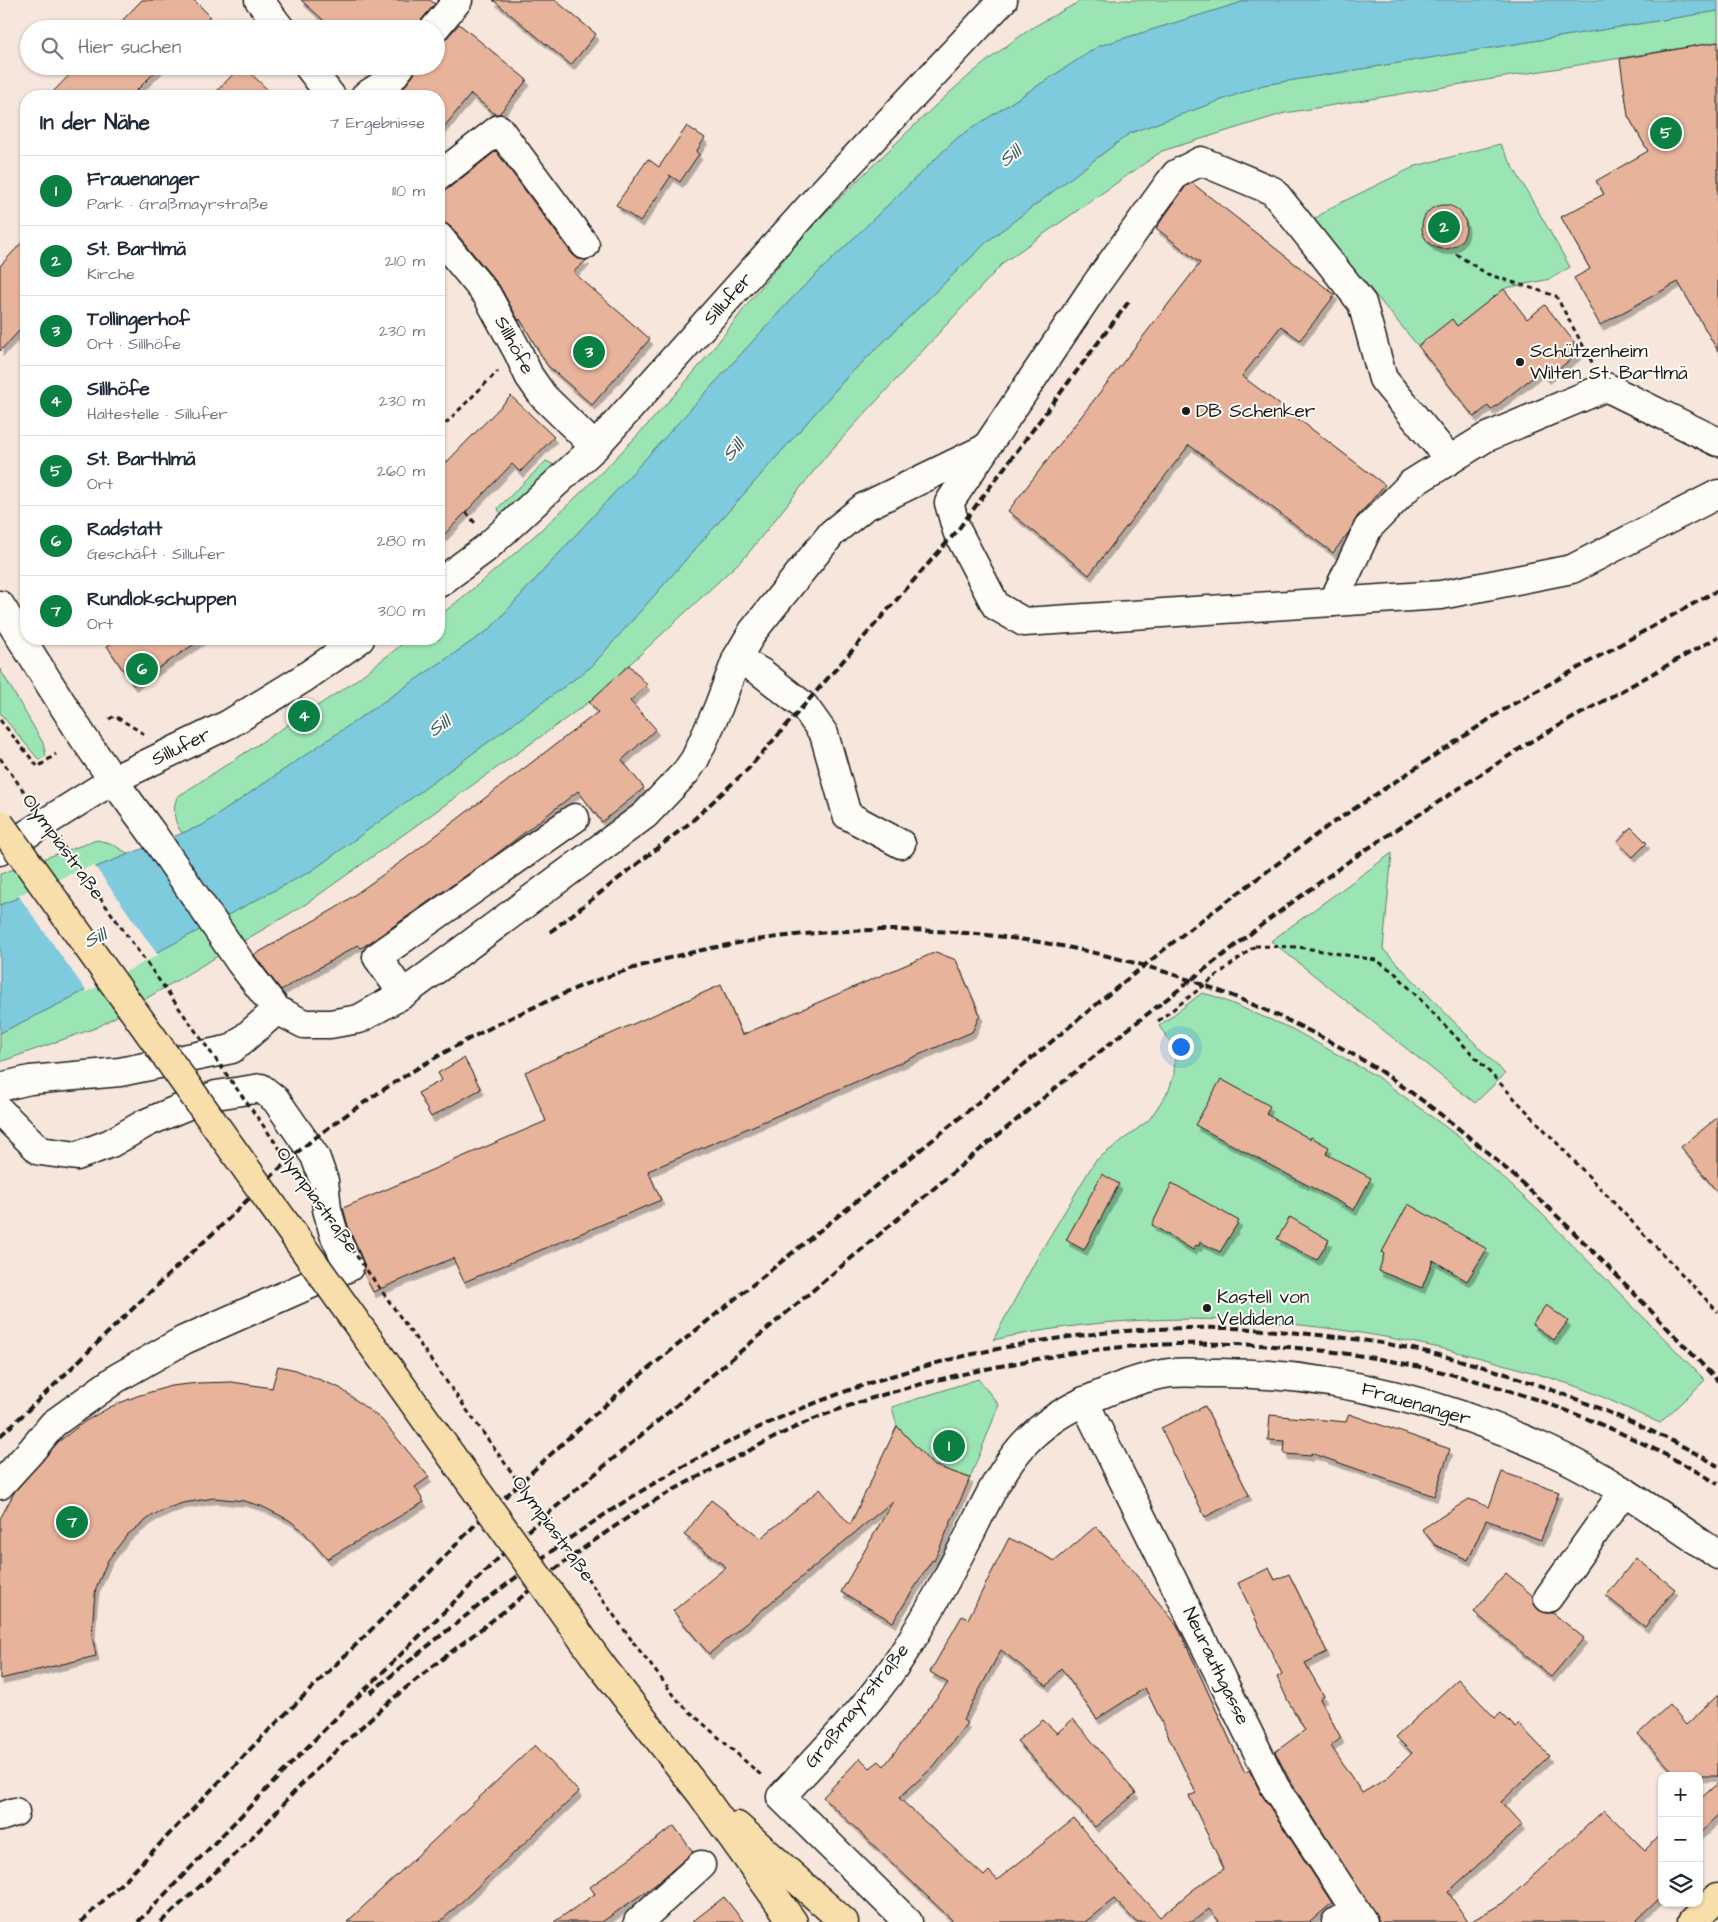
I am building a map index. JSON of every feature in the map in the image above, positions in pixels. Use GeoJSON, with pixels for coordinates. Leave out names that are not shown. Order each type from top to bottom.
{"type":"FeatureCollection","features":[{"type":"Feature","properties":{"kind":"main road","name":"Olympiastraße"},"geometry":{"type":"LineString","coordinates":[[0,824],[601,1665],[702,1795]]}},
{"type":"Feature","properties":{"kind":"main road"},"geometry":{"type":"LineString","coordinates":[[702,1795],[793,1922]]}},
{"type":"Feature","properties":{"kind":"main road"},"geometry":{"type":"LineString","coordinates":[[702,1795],[844,1922]]}},
{"type":"Feature","properties":{"kind":"main road"},"geometry":{"type":"LineString","coordinates":[[1692,1922],[1718,1897]]}},
{"type":"Feature","properties":{"kind":"street"},"geometry":{"type":"LineString","coordinates":[[259,0],[274,20]]}},
{"type":"Feature","properties":{"kind":"street"},"geometry":{"type":"LineString","coordinates":[[441,20],[458,0]]}},
{"type":"Feature","properties":{"kind":"street","name":"Sillufer"},"geometry":{"type":"LineString","coordinates":[[445,579],[486,548],[595,447],[820,195],[1003,0]]}},
{"type":"Feature","properties":{"kind":"street"},"geometry":{"type":"LineString","coordinates":[[315,75],[326,90]]}},
{"type":"Feature","properties":{"kind":"street"},"geometry":{"type":"LineString","coordinates":[[374,90],[390,80],[394,75]]}},
{"type":"Feature","properties":{"kind":"street"},"geometry":{"type":"LineString","coordinates":[[445,171],[499,129],[585,245]]}},
{"type":"Feature","properties":{"kind":"street"},"geometry":{"type":"LineString","coordinates":[[1450,460],[1384,379],[1362,303],[1273,190],[1201,161],[1176,174],[1168,183],[1094,287],[949,503],[957,531],[996,606],[1024,622],[1441,595],[1572,569],[1718,494]]}},
{"type":"Feature","properties":{"kind":"street","name":"Sillhöfe"},"geometry":{"type":"LineString","coordinates":[[445,244],[487,296],[529,376],[543,396],[595,447]]}},
{"type":"Feature","properties":{"kind":"street"},"geometry":{"type":"LineString","coordinates":[[1333,602],[1368,528],[1410,484],[1485,438],[1606,387],[1718,442]]}},
{"type":"Feature","properties":{"kind":"street"},"geometry":{"type":"LineString","coordinates":[[25,645],[83,737],[152,833],[240,962],[277,1010],[304,1024],[330,1024],[359,1019],[403,994],[645,815],[686,772],[695,759],[718,708],[737,658],[752,631],[832,533],[864,507],[985,449]]}},
{"type":"Feature","properties":{"kind":"street"},"geometry":{"type":"LineString","coordinates":[[0,605],[20,637]]}},
{"type":"Feature","properties":{"kind":"street","name":"Sillufer"},"geometry":{"type":"LineString","coordinates":[[0,851],[113,780],[229,724],[304,678],[351,645]]}},
{"type":"Feature","properties":{"kind":"street"},"geometry":{"type":"LineString","coordinates":[[737,658],[762,673],[804,706],[824,734],[847,815],[900,844]]}},
{"type":"Feature","properties":{"kind":"street"},"geometry":{"type":"LineString","coordinates":[[403,994],[377,957],[575,818]]}},
{"type":"Feature","properties":{"kind":"street"},"geometry":{"type":"LineString","coordinates":[[0,1087],[30,1080],[120,1072],[232,1049],[277,1010]]}},
{"type":"Feature","properties":{"kind":"street"},"geometry":{"type":"LineString","coordinates":[[0,1111],[40,1152],[77,1156],[111,1143],[146,1123],[216,1095],[261,1088],[276,1100],[315,1156],[324,1180],[325,1200],[334,1234],[354,1265],[184,1340],[117,1378],[53,1424],[0,1485]]}},
{"type":"Feature","properties":{"kind":"street","name":"Frauenanger"},"geometry":{"type":"LineString","coordinates":[[1084,1401],[1126,1384],[1169,1373],[1236,1373],[1299,1376],[1364,1387],[1429,1404],[1547,1449],[1597,1474],[1718,1555]]}},
{"type":"Feature","properties":{"kind":"street","name":"Graßmayrstraße"},"geometry":{"type":"LineString","coordinates":[[781,1797],[858,1711],[902,1655],[942,1588],[994,1488],[1022,1446],[1049,1421],[1084,1401]]}},
{"type":"Feature","properties":{"kind":"street","name":"Neurauthgasse"},"geometry":{"type":"LineString","coordinates":[[1084,1401],[1275,1787],[1351,1918]]}},
{"type":"Feature","properties":{"kind":"street"},"geometry":{"type":"LineString","coordinates":[[1548,1598],[1624,1492]]}},
{"type":"Feature","properties":{"kind":"street"},"geometry":{"type":"LineString","coordinates":[[781,1797],[908,1922]]}},
{"type":"Feature","properties":{"kind":"street"},"geometry":{"type":"LineString","coordinates":[[638,1922],[701,1865]]}},
{"type":"Feature","properties":{"kind":"path"},"geometry":{"type":"LineString","coordinates":[[1456,254],[1487,274],[1556,296],[1606,387]]}},
{"type":"Feature","properties":{"kind":"path"},"geometry":{"type":"LineString","coordinates":[[445,424],[518,352]]}},
{"type":"Feature","properties":{"kind":"path"},"geometry":{"type":"LineString","coordinates":[[466,512],[475,523]]}},
{"type":"Feature","properties":{"kind":"path"},"geometry":{"type":"LineString","coordinates":[[109,719],[115,716],[145,735]]}},
{"type":"Feature","properties":{"kind":"path"},"geometry":{"type":"LineString","coordinates":[[0,720],[38,767],[56,754]]}},
{"type":"Feature","properties":{"kind":"path","name":"Olympiastraße"},"geometry":{"type":"LineString","coordinates":[[0,758],[633,1642],[680,1703],[766,1779],[781,1797]]}},
{"type":"Feature","properties":{"kind":"path"},"geometry":{"type":"LineString","coordinates":[[1158,1021],[1255,946],[1299,947],[1376,960],[1394,972],[1718,1312]]}},
{"type":"Feature","properties":{"kind":"green space"},"geometry":{"type":"Polygon","coordinates":[[[1083,0],[1249,0],[1099,46],[957,138],[794,296],[490,629],[203,825],[182,833],[177,825],[175,816],[177,797],[351,684],[401,645],[445,645],[445,611],[536,535],[597,477],[656,416],[698,367],[782,261],[841,196],[957,86],[1012,42],[1051,17],[1083,0]]]}},
{"type":"Feature","properties":{"kind":"green space"},"geometry":{"type":"Polygon","coordinates":[[[1718,11],[1718,42],[1285,113],[1162,151],[1004,262],[825,457],[746,556],[589,702],[306,904],[98,1027],[0,1062],[0,1033],[63,1002],[313,870],[591,667],[848,376],[989,240],[1130,133],[1263,85],[1718,11]]]}},
{"type":"Feature","properties":{"kind":"green space"},"geometry":{"type":"Polygon","coordinates":[[[1500,144],[1570,267],[1550,279],[1506,288],[1457,326],[1452,320],[1418,346],[1313,220],[1332,207],[1416,166],[1500,144]]]}},
{"type":"Feature","properties":{"kind":"green space"},"geometry":{"type":"Polygon","coordinates":[[[546,461],[554,465],[547,475],[503,515],[498,508],[546,461]]]}},
{"type":"Feature","properties":{"kind":"green space"},"geometry":{"type":"Polygon","coordinates":[[[0,669],[43,743],[46,756],[39,760],[0,713],[0,669]]]}},
{"type":"Feature","properties":{"kind":"green space"},"geometry":{"type":"Polygon","coordinates":[[[97,840],[110,843],[129,854],[0,905],[0,874],[97,840]]]}},
{"type":"Feature","properties":{"kind":"green space"},"geometry":{"type":"Polygon","coordinates":[[[1392,853],[1383,949],[1505,1074],[1475,1103],[1271,941],[1392,853]]]}},
{"type":"Feature","properties":{"kind":"green space"},"geometry":{"type":"Polygon","coordinates":[[[1202,993],[1214,996],[1292,1029],[1376,1076],[1459,1137],[1540,1212],[1705,1380],[1660,1423],[1578,1387],[1497,1362],[1426,1345],[1354,1332],[1282,1323],[1210,1319],[1137,1321],[1065,1327],[993,1340],[1041,1251],[1095,1161],[1149,1120],[1169,1090],[1174,1074],[1175,1053],[1170,1041],[1159,1026],[1202,993]]]}},
{"type":"Feature","properties":{"kind":"green space"},"geometry":{"type":"Polygon","coordinates":[[[978,1379],[999,1405],[970,1478],[933,1465],[897,1426],[892,1407],[978,1379]]]}},
{"type":"Feature","properties":{"kind":"water","name":"Sill"},"geometry":{"type":"Polygon","coordinates":[[[1249,0],[1718,0],[1718,11],[1263,85],[1130,133],[989,240],[848,376],[591,667],[313,870],[63,1002],[0,1033],[0,905],[203,825],[490,629],[794,296],[957,138],[1099,46],[1249,0]]]}},
{"type":"Feature","properties":{"kind":"pier"},"geometry":{"type":"Polygon","coordinates":[[[94,865],[158,955],[87,992],[18,895],[94,865]]]}},
{"type":"Feature","properties":{"kind":"building"},"geometry":{"type":"Polygon","coordinates":[[[142,0],[194,0],[210,16],[206,20],[123,20],[142,0]]]}},
{"type":"Feature","properties":{"kind":"building"},"geometry":{"type":"Polygon","coordinates":[[[301,0],[430,0],[435,4],[422,20],[323,20],[301,0]]]}},
{"type":"Feature","properties":{"kind":"building"},"geometry":{"type":"Polygon","coordinates":[[[493,0],[555,0],[596,34],[571,65],[493,0]]]}},
{"type":"Feature","properties":{"kind":"building"},"geometry":{"type":"Polygon","coordinates":[[[459,24],[527,80],[499,114],[495,114],[471,94],[445,126],[445,90],[402,90],[413,75],[445,75],[446,39],[459,24]]]}},
{"type":"Feature","properties":{"kind":"building"},"geometry":{"type":"Polygon","coordinates":[[[1718,42],[1718,351],[1678,282],[1600,325],[1574,278],[1590,269],[1561,217],[1604,194],[1596,181],[1648,151],[1628,116],[1620,59],[1718,42]]]}},
{"type":"Feature","properties":{"kind":"building"},"geometry":{"type":"Polygon","coordinates":[[[69,75],[152,75],[137,90],[55,90],[69,75]]]}},
{"type":"Feature","properties":{"kind":"building"},"geometry":{"type":"Polygon","coordinates":[[[232,75],[252,75],[268,90],[218,90],[232,75]]]}},
{"type":"Feature","properties":{"kind":"building"},"geometry":{"type":"Polygon","coordinates":[[[687,126],[705,138],[696,152],[699,154],[680,182],[671,176],[640,222],[616,205],[648,159],[659,167],[687,126]]]}},
{"type":"Feature","properties":{"kind":"building"},"geometry":{"type":"Polygon","coordinates":[[[496,151],[572,254],[578,259],[587,260],[573,272],[650,339],[592,405],[547,365],[499,285],[451,227],[445,223],[445,190],[496,151]]]}},
{"type":"Feature","properties":{"kind":"building","name":"DB Schenker"},"geometry":{"type":"Polygon","coordinates":[[[1192,183],[1335,295],[1300,340],[1281,326],[1242,376],[1385,485],[1357,517],[1349,532],[1333,553],[1189,445],[1089,575],[1008,511],[1200,263],[1156,228],[1186,186],[1192,183]]]}},
{"type":"Feature","properties":{"kind":"building"},"geometry":{"type":"Polygon","coordinates":[[[1440,205],[1448,205],[1460,211],[1466,227],[1460,243],[1448,249],[1440,249],[1428,243],[1422,231],[1422,223],[1428,211],[1440,205]]]}},
{"type":"Feature","properties":{"kind":"building"},"geometry":{"type":"Polygon","coordinates":[[[20,244],[20,330],[0,351],[0,266],[20,244]]]}},
{"type":"Feature","properties":{"kind":"building"},"geometry":{"type":"Polygon","coordinates":[[[1504,289],[1527,319],[1545,305],[1575,343],[1572,346],[1578,354],[1547,378],[1541,371],[1491,410],[1488,406],[1474,417],[1418,346],[1452,319],[1457,326],[1504,289]]]}},
{"type":"Feature","properties":{"kind":"building"},"geometry":{"type":"Polygon","coordinates":[[[511,396],[554,437],[520,472],[512,464],[445,534],[445,464],[511,396]]]}},
{"type":"Feature","properties":{"kind":"building"},"geometry":{"type":"Polygon","coordinates":[[[109,645],[193,645],[133,685],[107,646],[109,645]]]}},
{"type":"Feature","properties":{"kind":"building"},"geometry":{"type":"Polygon","coordinates":[[[629,665],[647,685],[630,701],[656,729],[622,760],[644,788],[602,822],[578,791],[494,856],[375,939],[361,948],[358,945],[281,990],[254,955],[336,908],[405,859],[598,712],[589,702],[629,665]]]}},
{"type":"Feature","properties":{"kind":"building"},"geometry":{"type":"Polygon","coordinates":[[[1631,827],[1647,843],[1633,857],[1617,842],[1631,827]]]}},
{"type":"Feature","properties":{"kind":"building"},"geometry":{"type":"Polygon","coordinates":[[[936,952],[956,960],[980,1015],[972,1032],[648,1171],[661,1200],[464,1282],[453,1258],[373,1292],[363,1272],[363,1261],[349,1229],[343,1208],[546,1121],[525,1072],[721,985],[742,1035],[936,952]]]}},
{"type":"Feature","properties":{"kind":"building"},"geometry":{"type":"Polygon","coordinates":[[[464,1058],[481,1089],[431,1117],[418,1093],[442,1080],[438,1073],[464,1058]]]}},
{"type":"Feature","properties":{"kind":"building"},"geometry":{"type":"Polygon","coordinates":[[[1221,1079],[1270,1106],[1266,1114],[1310,1139],[1311,1137],[1329,1147],[1326,1154],[1371,1178],[1354,1210],[1195,1125],[1221,1079]]]}},
{"type":"Feature","properties":{"kind":"building"},"geometry":{"type":"Polygon","coordinates":[[[1718,1117],[1718,1193],[1681,1147],[1718,1117]]]}},
{"type":"Feature","properties":{"kind":"building"},"geometry":{"type":"Polygon","coordinates":[[[1102,1174],[1119,1184],[1084,1250],[1066,1240],[1102,1174]]]}},
{"type":"Feature","properties":{"kind":"building"},"geometry":{"type":"Polygon","coordinates":[[[1172,1183],[1239,1221],[1220,1252],[1200,1242],[1199,1246],[1196,1245],[1193,1250],[1152,1225],[1172,1183]]]}},
{"type":"Feature","properties":{"kind":"building"},"geometry":{"type":"Polygon","coordinates":[[[1408,1204],[1487,1249],[1467,1281],[1433,1260],[1422,1288],[1379,1271],[1384,1254],[1382,1252],[1408,1204]]]}},
{"type":"Feature","properties":{"kind":"building"},"geometry":{"type":"Polygon","coordinates":[[[1290,1217],[1329,1240],[1317,1260],[1277,1239],[1290,1217]]]}},
{"type":"Feature","properties":{"kind":"building"},"geometry":{"type":"Polygon","coordinates":[[[1546,1305],[1568,1321],[1554,1340],[1532,1324],[1546,1305]]]}},
{"type":"Feature","properties":{"kind":"building"},"geometry":{"type":"Polygon","coordinates":[[[278,1366],[296,1370],[340,1388],[382,1420],[429,1477],[415,1487],[424,1502],[327,1559],[302,1530],[289,1520],[261,1506],[244,1501],[214,1498],[183,1503],[168,1508],[153,1515],[127,1535],[108,1560],[96,1588],[94,1604],[92,1635],[96,1656],[0,1679],[0,1519],[15,1491],[58,1442],[84,1422],[110,1407],[137,1396],[171,1386],[232,1382],[272,1388],[278,1366]]]}},
{"type":"Feature","properties":{"kind":"building"},"geometry":{"type":"Polygon","coordinates":[[[1205,1406],[1249,1495],[1205,1517],[1161,1428],[1205,1406]]]}},
{"type":"Feature","properties":{"kind":"building"},"geometry":{"type":"Polygon","coordinates":[[[1349,1414],[1450,1449],[1434,1496],[1311,1453],[1311,1456],[1284,1454],[1285,1441],[1268,1440],[1270,1415],[1346,1422],[1349,1414]]]}},
{"type":"Feature","properties":{"kind":"building"},"geometry":{"type":"Polygon","coordinates":[[[897,1426],[933,1465],[970,1478],[934,1561],[932,1560],[893,1622],[841,1592],[893,1501],[709,1654],[673,1611],[726,1567],[684,1535],[711,1500],[761,1538],[820,1489],[850,1525],[897,1426]]]}},
{"type":"Feature","properties":{"kind":"building"},"geometry":{"type":"Polygon","coordinates":[[[1502,1472],[1559,1492],[1541,1540],[1486,1520],[1468,1560],[1435,1545],[1422,1529],[1469,1499],[1489,1507],[1502,1472]]]}},
{"type":"Feature","properties":{"kind":"building"},"geometry":{"type":"Polygon","coordinates":[[[1096,1526],[1177,1625],[1245,1773],[1249,1770],[1262,1795],[1332,1903],[1310,1922],[1220,1922],[1209,1909],[1192,1922],[1136,1922],[1114,1899],[1085,1922],[954,1922],[823,1797],[860,1758],[870,1768],[879,1761],[884,1766],[948,1683],[930,1672],[962,1616],[968,1619],[1009,1538],[1055,1561],[1096,1526]],[[1001,1650],[963,1720],[967,1723],[934,1766],[899,1798],[984,1876],[989,1871],[997,1880],[1074,1819],[1160,1917],[1194,1889],[1224,1869],[1189,1796],[1196,1793],[1145,1688],[1097,1719],[1061,1668],[1047,1686],[1001,1650]]]}},
{"type":"Feature","properties":{"kind":"building"},"geometry":{"type":"Polygon","coordinates":[[[1636,1558],[1675,1589],[1645,1627],[1606,1596],[1636,1558]]]}},
{"type":"Feature","properties":{"kind":"building"},"geometry":{"type":"Polygon","coordinates":[[[1269,1568],[1275,1580],[1289,1574],[1327,1652],[1305,1663],[1324,1696],[1320,1699],[1341,1738],[1331,1746],[1362,1793],[1386,1779],[1412,1753],[1396,1737],[1458,1679],[1495,1718],[1501,1713],[1516,1728],[1519,1724],[1549,1756],[1501,1802],[1522,1825],[1448,1892],[1468,1922],[1380,1922],[1289,1779],[1275,1752],[1305,1730],[1277,1677],[1282,1674],[1238,1583],[1269,1568]]]}},
{"type":"Feature","properties":{"kind":"building"},"geometry":{"type":"Polygon","coordinates":[[[1506,1573],[1533,1596],[1534,1604],[1539,1610],[1553,1613],[1584,1638],[1551,1677],[1474,1612],[1506,1573]]]}},
{"type":"Feature","properties":{"kind":"building"},"geometry":{"type":"Polygon","coordinates":[[[1718,1695],[1718,1776],[1703,1776],[1703,1772],[1673,1772],[1638,1734],[1669,1705],[1686,1725],[1718,1695]]]}},
{"type":"Feature","properties":{"kind":"building"},"geometry":{"type":"Polygon","coordinates":[[[1073,1719],[1136,1793],[1095,1827],[1017,1741],[1043,1720],[1057,1733],[1073,1719]]]}},
{"type":"Feature","properties":{"kind":"building"},"geometry":{"type":"Polygon","coordinates":[[[535,1745],[579,1792],[440,1922],[347,1922],[535,1745]]]}},
{"type":"Feature","properties":{"kind":"building"},"geometry":{"type":"Polygon","coordinates":[[[1718,1783],[1718,1816],[1703,1830],[1703,1817],[1703,1796],[1718,1783]]]}},
{"type":"Feature","properties":{"kind":"building"},"geometry":{"type":"Polygon","coordinates":[[[1604,1810],[1645,1850],[1658,1838],[1658,1900],[1635,1922],[1470,1922],[1506,1901],[1604,1810]]]}},
{"type":"Feature","properties":{"kind":"building"},"geometry":{"type":"Polygon","coordinates":[[[674,1826],[693,1852],[655,1885],[602,1922],[554,1922],[595,1894],[590,1887],[674,1826]]]}},
{"type":"Feature","properties":{"kind":"building"},"geometry":{"type":"Polygon","coordinates":[[[724,1897],[744,1922],[692,1922],[724,1897]]]}},
{"type":"Feature","properties":{"kind":"railway"},"geometry":{"type":"LineString","coordinates":[[550,932],[691,822],[749,768],[957,531],[1130,300]]}},
{"type":"Feature","properties":{"kind":"railway"},"geometry":{"type":"LineString","coordinates":[[81,1922],[133,1872],[259,1740],[429,1573],[473,1527],[628,1385],[940,1134],[1191,928],[1328,826],[1508,707],[1718,590]]}},
{"type":"Feature","properties":{"kind":"railway"},"geometry":{"type":"LineString","coordinates":[[138,1922],[324,1730],[519,1538],[976,1153],[1118,1037],[1268,920],[1352,859],[1530,742],[1718,637]]}},
{"type":"Feature","properties":{"kind":"railway"},"geometry":{"type":"LineString","coordinates":[[0,1436],[299,1151],[367,1101],[455,1046],[577,988],[677,956],[761,939],[846,931],[932,931],[1017,939],[1101,954],[1183,978],[1263,1009],[1323,1038],[1380,1071],[1427,1104],[1516,1177],[1598,1257],[1718,1381]]}},
{"type":"Feature","properties":{"kind":"railway"},"geometry":{"type":"LineString","coordinates":[[370,1693],[544,1556],[636,1494],[733,1440],[791,1413],[850,1390],[910,1370],[972,1354],[1034,1342],[1161,1329],[1225,1328],[1299,1333],[1387,1344],[1491,1369],[1542,1386],[1640,1426],[1718,1466]]}},
{"type":"Feature","properties":{"kind":"railway"},"geometry":{"type":"LineString","coordinates":[[161,1922],[246,1843],[295,1791],[371,1718],[419,1677],[575,1554],[653,1502],[771,1439],[839,1409],[899,1390],[981,1370],[1086,1351],[1168,1344],[1250,1345],[1332,1352],[1413,1365],[1493,1386],[1571,1412],[1646,1445],[1718,1484]]}},
{"type":"Feature","properties":{"kind":"place","name":"St. Barthlmä"},"geometry":{"type":"Point","coordinates":[1666,133]}},
{"type":"Feature","properties":{"kind":"place","name":"St. Bartlmä"},"geometry":{"type":"Point","coordinates":[1444,227]}},
{"type":"Feature","properties":{"kind":"place","name":"Tollingerhof"},"geometry":{"type":"Point","coordinates":[589,352]}},
{"type":"Feature","properties":{"kind":"place","name":"Schützenheim Wilten St. Bartlmä"},"geometry":{"type":"Point","coordinates":[1520,362]}},
{"type":"Feature","properties":{"kind":"place","name":"DB Schenker"},"geometry":{"type":"Point","coordinates":[1186,411]}},
{"type":"Feature","properties":{"kind":"place","name":"Radstatt"},"geometry":{"type":"Point","coordinates":[142,669]}},
{"type":"Feature","properties":{"kind":"place","name":"Sillhöfe"},"geometry":{"type":"Point","coordinates":[304,716]}},
{"type":"Feature","properties":{"kind":"place","name":"Kastell von Veldidena"},"geometry":{"type":"Point","coordinates":[1207,1308]}},
{"type":"Feature","properties":{"kind":"place","name":"Frauenanger"},"geometry":{"type":"Point","coordinates":[949,1446]}},
{"type":"Feature","properties":{"kind":"place","name":"Rundlokschuppen"},"geometry":{"type":"Point","coordinates":[72,1522]}}]}
